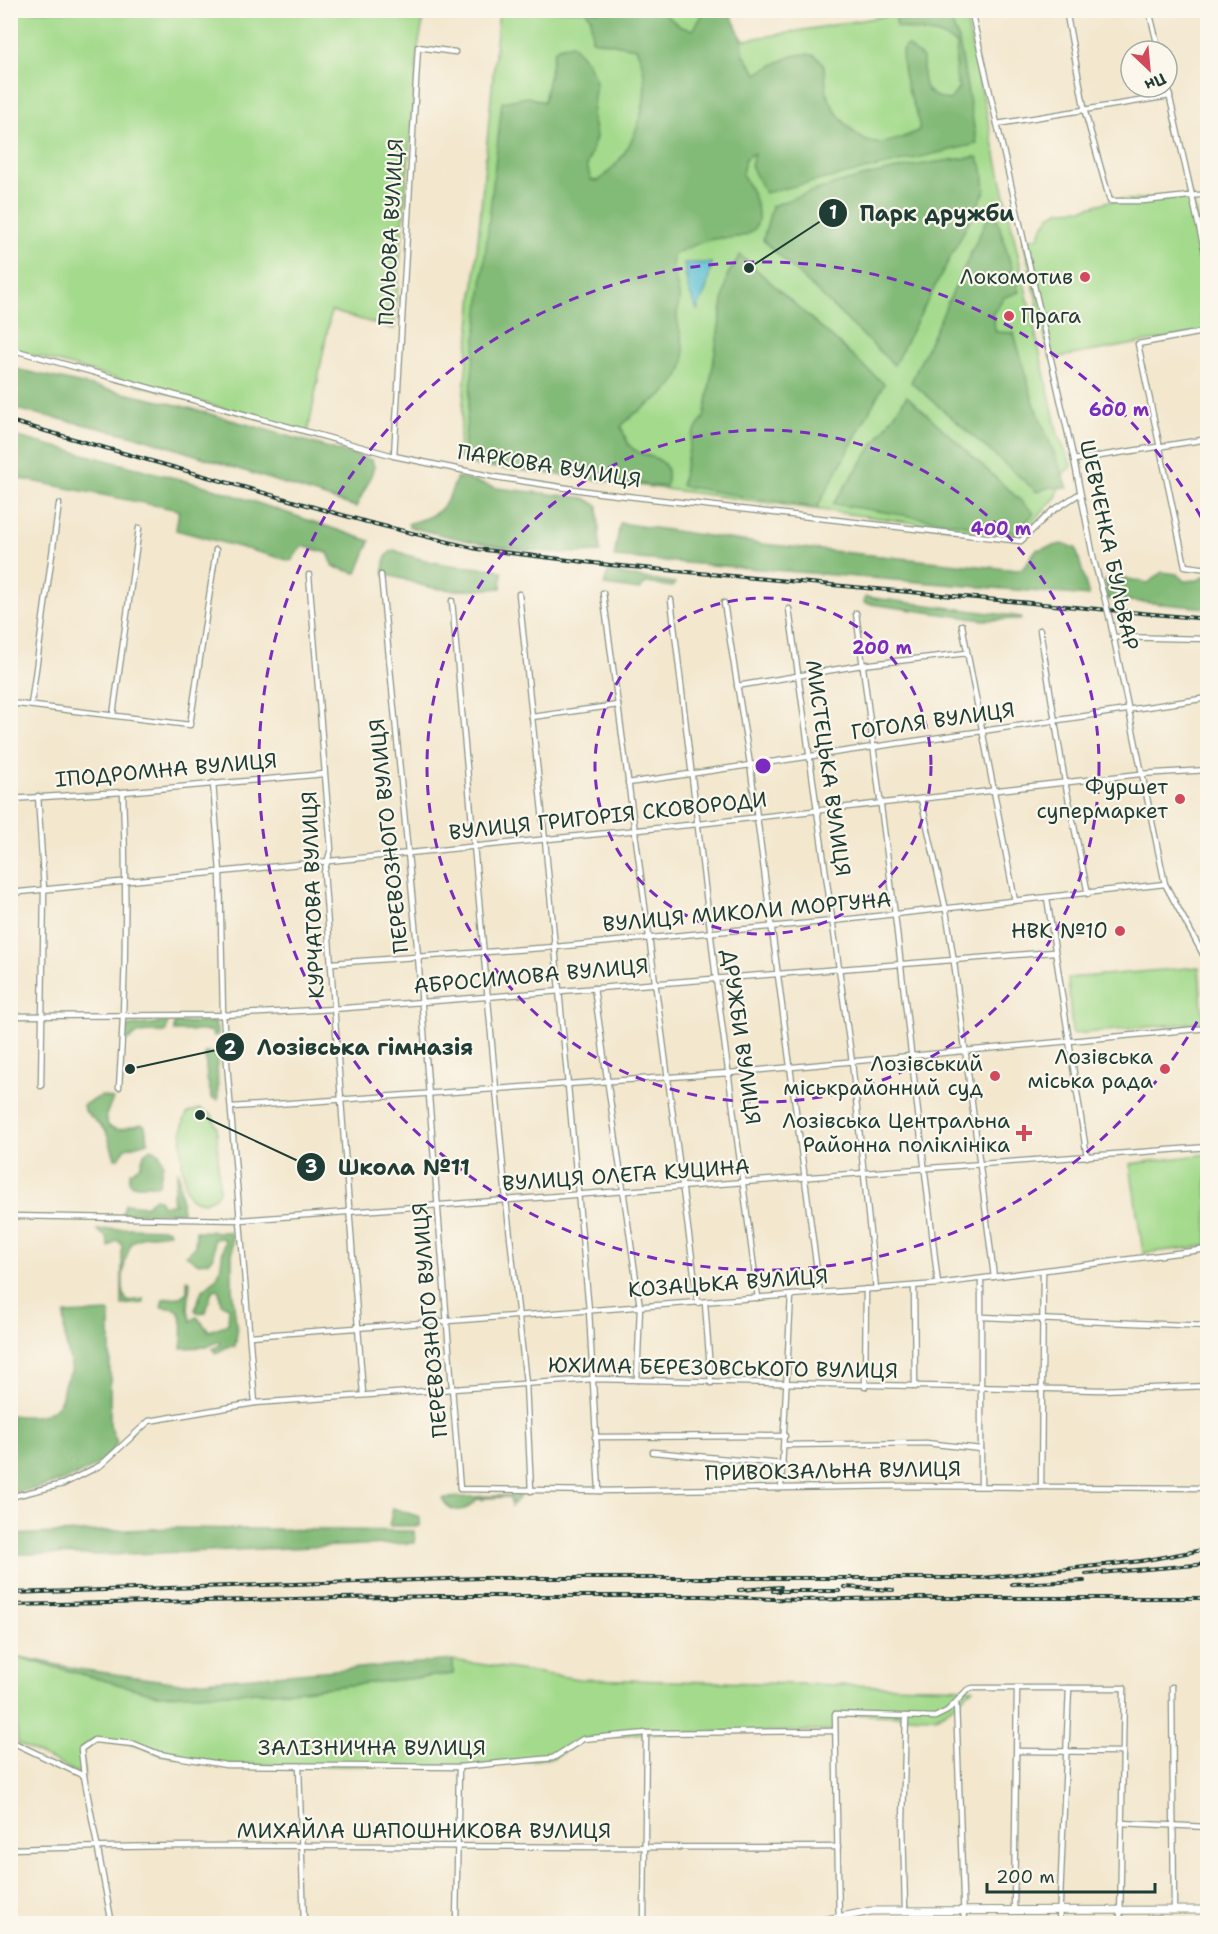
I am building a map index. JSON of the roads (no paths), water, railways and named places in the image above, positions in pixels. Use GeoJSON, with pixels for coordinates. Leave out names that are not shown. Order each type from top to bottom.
{"type":"FeatureCollection","features":[{"type":"Feature","properties":{"kind":"main road"},"geometry":{"type":"LineString","coordinates":[[807,1923],[840,1921],[871,1911],[1208,1910]]}},
{"type":"Feature","properties":{"kind":"street","name":"ШЕВЧЕНКА БУЛЬВАР"},"geometry":{"type":"LineString","coordinates":[[971,10],[1074,460],[1079,494],[1110,620],[1126,710],[1165,884],[1205,958],[1208,975]]}},
{"type":"Feature","properties":{"kind":"street"},"geometry":{"type":"LineString","coordinates":[[1066,10],[1085,112],[1110,201],[1143,201],[1208,194]]}},
{"type":"Feature","properties":{"kind":"street"},"geometry":{"type":"LineString","coordinates":[[1149,10],[1156,39]]}},
{"type":"Feature","properties":{"kind":"street","name":"ПОЛЬОВА ВУЛИЦЯ"},"geometry":{"type":"LineString","coordinates":[[394,456],[418,47],[455,52]]}},
{"type":"Feature","properties":{"kind":"street"},"geometry":{"type":"LineString","coordinates":[[997,124],[1085,112],[1154,99]]}},
{"type":"Feature","properties":{"kind":"street"},"geometry":{"type":"LineString","coordinates":[[1171,99],[1208,267]]}},
{"type":"Feature","properties":{"kind":"street"},"geometry":{"type":"LineString","coordinates":[[1208,331],[1138,344],[1185,566],[1208,569]]}},
{"type":"Feature","properties":{"kind":"street","name":"ПАРКОВА ВУЛИЦЯ"},"geometry":{"type":"LineString","coordinates":[[10,349],[394,456],[495,477],[600,493],[1021,541],[1051,512],[1079,494]]}},
{"type":"Feature","properties":{"kind":"street"},"geometry":{"type":"LineString","coordinates":[[1074,460],[1208,439]]}},
{"type":"Feature","properties":{"kind":"street"},"geometry":{"type":"LineString","coordinates":[[32,705],[59,504]]}},
{"type":"Feature","properties":{"kind":"street"},"geometry":{"type":"LineString","coordinates":[[113,715],[139,528]]}},
{"type":"Feature","properties":{"kind":"street"},"geometry":{"type":"LineString","coordinates":[[10,702],[190,725],[216,550]]}},
{"type":"Feature","properties":{"kind":"street","name":"КУРЧАТОВА ВУЛИЦЯ"},"geometry":{"type":"LineString","coordinates":[[309,575],[331,849],[324,872],[332,963],[333,1009],[356,1329],[363,1394]]}},
{"type":"Feature","properties":{"kind":"street","name":"ПЕРЕВОЗНОГО ВУЛИЦЯ"},"geometry":{"type":"LineString","coordinates":[[381,575],[406,852],[418,956],[460,1489]]}},
{"type":"Feature","properties":{"kind":"street"},"geometry":{"type":"LineString","coordinates":[[603,593],[698,1303]]}},
{"type":"Feature","properties":{"kind":"street"},"geometry":{"type":"LineString","coordinates":[[519,594],[545,840],[589,1310],[599,1491]]}},
{"type":"Feature","properties":{"kind":"street","name":"ДРУЖБИ ВУЛИЦЯ"},"geometry":{"type":"LineString","coordinates":[[671,600],[710,932],[758,1298]]}},
{"type":"Feature","properties":{"kind":"street"},"geometry":{"type":"LineString","coordinates":[[452,601],[506,1200],[526,1383],[531,1491]]}},
{"type":"Feature","properties":{"kind":"street"},"geometry":{"type":"LineString","coordinates":[[724,603],[750,764],[820,1293]]}},
{"type":"Feature","properties":{"kind":"street","name":"МИСТЕЦЬКА ВУЛИЦЯ"},"geometry":{"type":"LineString","coordinates":[[789,609],[819,811],[838,971],[852,1062],[866,1175],[876,1289]]}},
{"type":"Feature","properties":{"kind":"street"},"geometry":{"type":"LineString","coordinates":[[856,614],[895,915],[938,1284]]}},
{"type":"Feature","properties":{"kind":"street"},"geometry":{"type":"LineString","coordinates":[[962,625],[1015,902]]}},
{"type":"Feature","properties":{"kind":"street"},"geometry":{"type":"LineString","coordinates":[[1041,630],[1065,783],[1088,894]]}},
{"type":"Feature","properties":{"kind":"street"},"geometry":{"type":"LineString","coordinates":[[1113,637],[1208,639]]}},
{"type":"Feature","properties":{"kind":"street"},"geometry":{"type":"LineString","coordinates":[[737,686],[862,665],[967,653]]}},
{"type":"Feature","properties":{"kind":"street","name":"ГОГОЛЯ ВУЛИЦЯ"},"geometry":{"type":"LineString","coordinates":[[628,783],[1208,698]]}},
{"type":"Feature","properties":{"kind":"street"},"geometry":{"type":"LineString","coordinates":[[532,717],[618,705]]}},
{"type":"Feature","properties":{"kind":"street","name":"ВУЛИЦЯ ГРИГОРІЯ СКОВОРОДИ"},"geometry":{"type":"LineString","coordinates":[[10,892],[635,831],[1140,774],[1208,770]]}},
{"type":"Feature","properties":{"kind":"street","name":"ІПОДРОМНА ВУЛИЦЯ"},"geometry":{"type":"LineString","coordinates":[[10,799],[123,792],[324,774]]}},
{"type":"Feature","properties":{"kind":"street"},"geometry":{"type":"LineString","coordinates":[[213,783],[220,872],[223,1016],[255,1403]]}},
{"type":"Feature","properties":{"kind":"street"},"geometry":{"type":"LineString","coordinates":[[119,1087],[124,1017],[127,881],[123,792]]}},
{"type":"Feature","properties":{"kind":"street"},"geometry":{"type":"LineString","coordinates":[[38,796],[44,889],[40,1017],[41,1086]]}},
{"type":"Feature","properties":{"kind":"street"},"geometry":{"type":"LineString","coordinates":[[921,799],[946,910],[954,962],[994,1277]]}},
{"type":"Feature","properties":{"kind":"street","name":"ВУЛИЦЯ МИКОЛИ МОРГУНА"},"geometry":{"type":"LineString","coordinates":[[332,963],[555,947],[833,921],[1165,884]]}},
{"type":"Feature","properties":{"kind":"street"},"geometry":{"type":"LineString","coordinates":[[1047,898],[1087,1157]]}},
{"type":"Feature","properties":{"kind":"street","name":"АБРОСИМОВА ВУЛИЦЯ"},"geometry":{"type":"LineString","coordinates":[[10,1016],[223,1016],[838,971],[1054,952]]}},
{"type":"Feature","properties":{"kind":"street"},"geometry":{"type":"LineString","coordinates":[[594,988],[640,1307],[637,1380]]}},
{"type":"Feature","properties":{"kind":"street"},"geometry":{"type":"LineString","coordinates":[[232,1107],[729,1073],[1208,1028]]}},
{"type":"Feature","properties":{"kind":"street","name":"ВУЛИЦЯ ОЛЕГА КУЦИНА"},"geometry":{"type":"LineString","coordinates":[[10,1216],[241,1220],[437,1204],[866,1175],[1208,1147]]}},
{"type":"Feature","properties":{"kind":"street","name":"КОЗАЦЬКА ВУЛИЦЯ"},"geometry":{"type":"LineString","coordinates":[[250,1336],[938,1284],[1208,1249]]}},
{"type":"Feature","properties":{"kind":"street"},"geometry":{"type":"LineString","coordinates":[[1041,1487],[1044,1388],[1043,1271]]}},
{"type":"Feature","properties":{"kind":"street"},"geometry":{"type":"LineString","coordinates":[[981,1279],[981,1486]]}},
{"type":"Feature","properties":{"kind":"street"},"geometry":{"type":"LineString","coordinates":[[914,1286],[915,1387]]}},
{"type":"Feature","properties":{"kind":"street"},"geometry":{"type":"LineString","coordinates":[[865,1387],[866,1289]]}},
{"type":"Feature","properties":{"kind":"street"},"geometry":{"type":"LineString","coordinates":[[781,1488],[791,1295]]}},
{"type":"Feature","properties":{"kind":"street"},"geometry":{"type":"LineString","coordinates":[[705,1303],[711,1383]]}},
{"type":"Feature","properties":{"kind":"street"},"geometry":{"type":"LineString","coordinates":[[982,1317],[1208,1326]]}},
{"type":"Feature","properties":{"kind":"street","name":"ЮХИМА БЕРЕЗОВСЬКОГО ВУЛИЦЯ"},"geometry":{"type":"LineString","coordinates":[[10,1497],[63,1484],[101,1465],[149,1421],[255,1403],[592,1379],[865,1387],[1101,1390],[1208,1386]]}},
{"type":"Feature","properties":{"kind":"street"},"geometry":{"type":"LineString","coordinates":[[596,1437],[784,1436]]}},
{"type":"Feature","properties":{"kind":"street"},"geometry":{"type":"LineString","coordinates":[[784,1445],[926,1443],[981,1449]]}},
{"type":"Feature","properties":{"kind":"street"},"geometry":{"type":"LineString","coordinates":[[653,1452],[783,1464]]}},
{"type":"Feature","properties":{"kind":"street","name":"ПРИВОКЗАЛЬНА ВУЛИЦЯ"},"geometry":{"type":"LineString","coordinates":[[460,1489],[599,1491],[981,1486],[1208,1488]]}},
{"type":"Feature","properties":{"kind":"street"},"geometry":{"type":"LineString","coordinates":[[1172,1687],[1174,1910]]}},
{"type":"Feature","properties":{"kind":"street"},"geometry":{"type":"LineString","coordinates":[[840,1921],[835,1714],[935,1717],[947,1711],[967,1690],[973,1688],[1124,1688],[1120,1923]]}},
{"type":"Feature","properties":{"kind":"street"},"geometry":{"type":"LineString","coordinates":[[1059,1923],[1069,1688]]}},
{"type":"Feature","properties":{"kind":"street"},"geometry":{"type":"LineString","coordinates":[[1014,1911],[1017,1689]]}},
{"type":"Feature","properties":{"kind":"street"},"geometry":{"type":"LineString","coordinates":[[956,1702],[964,1923]]}},
{"type":"Feature","properties":{"kind":"street"},"geometry":{"type":"LineString","coordinates":[[905,1911],[903,1821],[906,1716]]}},
{"type":"Feature","properties":{"kind":"street","name":"ЗАЛІЗНИЧНА ВУЛИЦЯ"},"geometry":{"type":"LineString","coordinates":[[84,1776],[81,1749],[94,1740],[134,1744],[159,1754],[226,1765],[459,1767],[554,1758],[583,1738],[646,1733],[835,1731]]}},
{"type":"Feature","properties":{"kind":"street"},"geometry":{"type":"LineString","coordinates":[[644,1923],[646,1733]]}},
{"type":"Feature","properties":{"kind":"street"},"geometry":{"type":"LineString","coordinates":[[10,1741],[84,1776],[112,1923]]}},
{"type":"Feature","properties":{"kind":"street"},"geometry":{"type":"LineString","coordinates":[[1017,1751],[1123,1752]]}},
{"type":"Feature","properties":{"kind":"street"},"geometry":{"type":"LineString","coordinates":[[299,1766],[303,1923]]}},
{"type":"Feature","properties":{"kind":"street"},"geometry":{"type":"LineString","coordinates":[[456,1923],[459,1767]]}},
{"type":"Feature","properties":{"kind":"street"},"geometry":{"type":"LineString","coordinates":[[1121,1823],[1208,1827]]}},
{"type":"Feature","properties":{"kind":"street","name":"МИХАЙЛА ШАПОШНИКОВА ВУЛИЦЯ"},"geometry":{"type":"LineString","coordinates":[[10,1849],[300,1845],[644,1849],[838,1847]]}},
{"type":"Feature","properties":{"kind":"water"},"geometry":{"type":"Polygon","coordinates":[[[684,263],[712,263],[706,290],[697,310],[688,289],[684,263]]]}},
{"type":"Feature","properties":{"kind":"railway"},"geometry":{"type":"LineString","coordinates":[[10,421],[367,522],[477,549],[610,565],[1208,619]]}},
{"type":"Feature","properties":{"kind":"railway"},"geometry":{"type":"LineString","coordinates":[[10,1593],[481,1578],[983,1578],[1141,1561],[1208,1549]]}},
{"type":"Feature","properties":{"kind":"railway"},"geometry":{"type":"LineString","coordinates":[[1086,1574],[1208,1564]]}},
{"type":"Feature","properties":{"kind":"railway"},"geometry":{"type":"LineString","coordinates":[[1012,1584],[1084,1581]]}},
{"type":"Feature","properties":{"kind":"railway"},"geometry":{"type":"LineString","coordinates":[[739,1590],[781,1587]]}},
{"type":"Feature","properties":{"kind":"railway"},"geometry":{"type":"LineString","coordinates":[[844,1587],[893,1590]]}},
{"type":"Feature","properties":{"kind":"railway"},"geometry":{"type":"LineString","coordinates":[[773,1591],[839,1591]]}},
{"type":"Feature","properties":{"kind":"railway"},"geometry":{"type":"LineString","coordinates":[[10,1605],[438,1596],[703,1596],[800,1600],[1208,1598]]}},
{"type":"Feature","properties":{"kind":"place","name":"Парк дружби"},"geometry":{"type":"Point","coordinates":[749,268]}},
{"type":"Feature","properties":{"kind":"place","name":"Локомотив"},"geometry":{"type":"Point","coordinates":[1085,277]}},
{"type":"Feature","properties":{"kind":"place","name":"Прага"},"geometry":{"type":"Point","coordinates":[1009,316]}},
{"type":"Feature","properties":{"kind":"place","name":"Фуршет супермаркет"},"geometry":{"type":"Point","coordinates":[1180,799]}},
{"type":"Feature","properties":{"kind":"place","name":"НВК №10"},"geometry":{"type":"Point","coordinates":[1120,931]}},
{"type":"Feature","properties":{"kind":"place","name":"Лозівська гімназія"},"geometry":{"type":"Point","coordinates":[130,1069]}},
{"type":"Feature","properties":{"kind":"place","name":"Лозівська міська рада"},"geometry":{"type":"Point","coordinates":[1165,1069]}},
{"type":"Feature","properties":{"kind":"place","name":"Лозівський міськрайонний суд"},"geometry":{"type":"Point","coordinates":[995,1076]}},
{"type":"Feature","properties":{"kind":"place","name":"Школа №11"},"geometry":{"type":"Point","coordinates":[200,1115]}},
{"type":"Feature","properties":{"kind":"place","name":"Лозівська Центральна Районна поліклініка"},"geometry":{"type":"Point","coordinates":[1024,1133]}}]}
